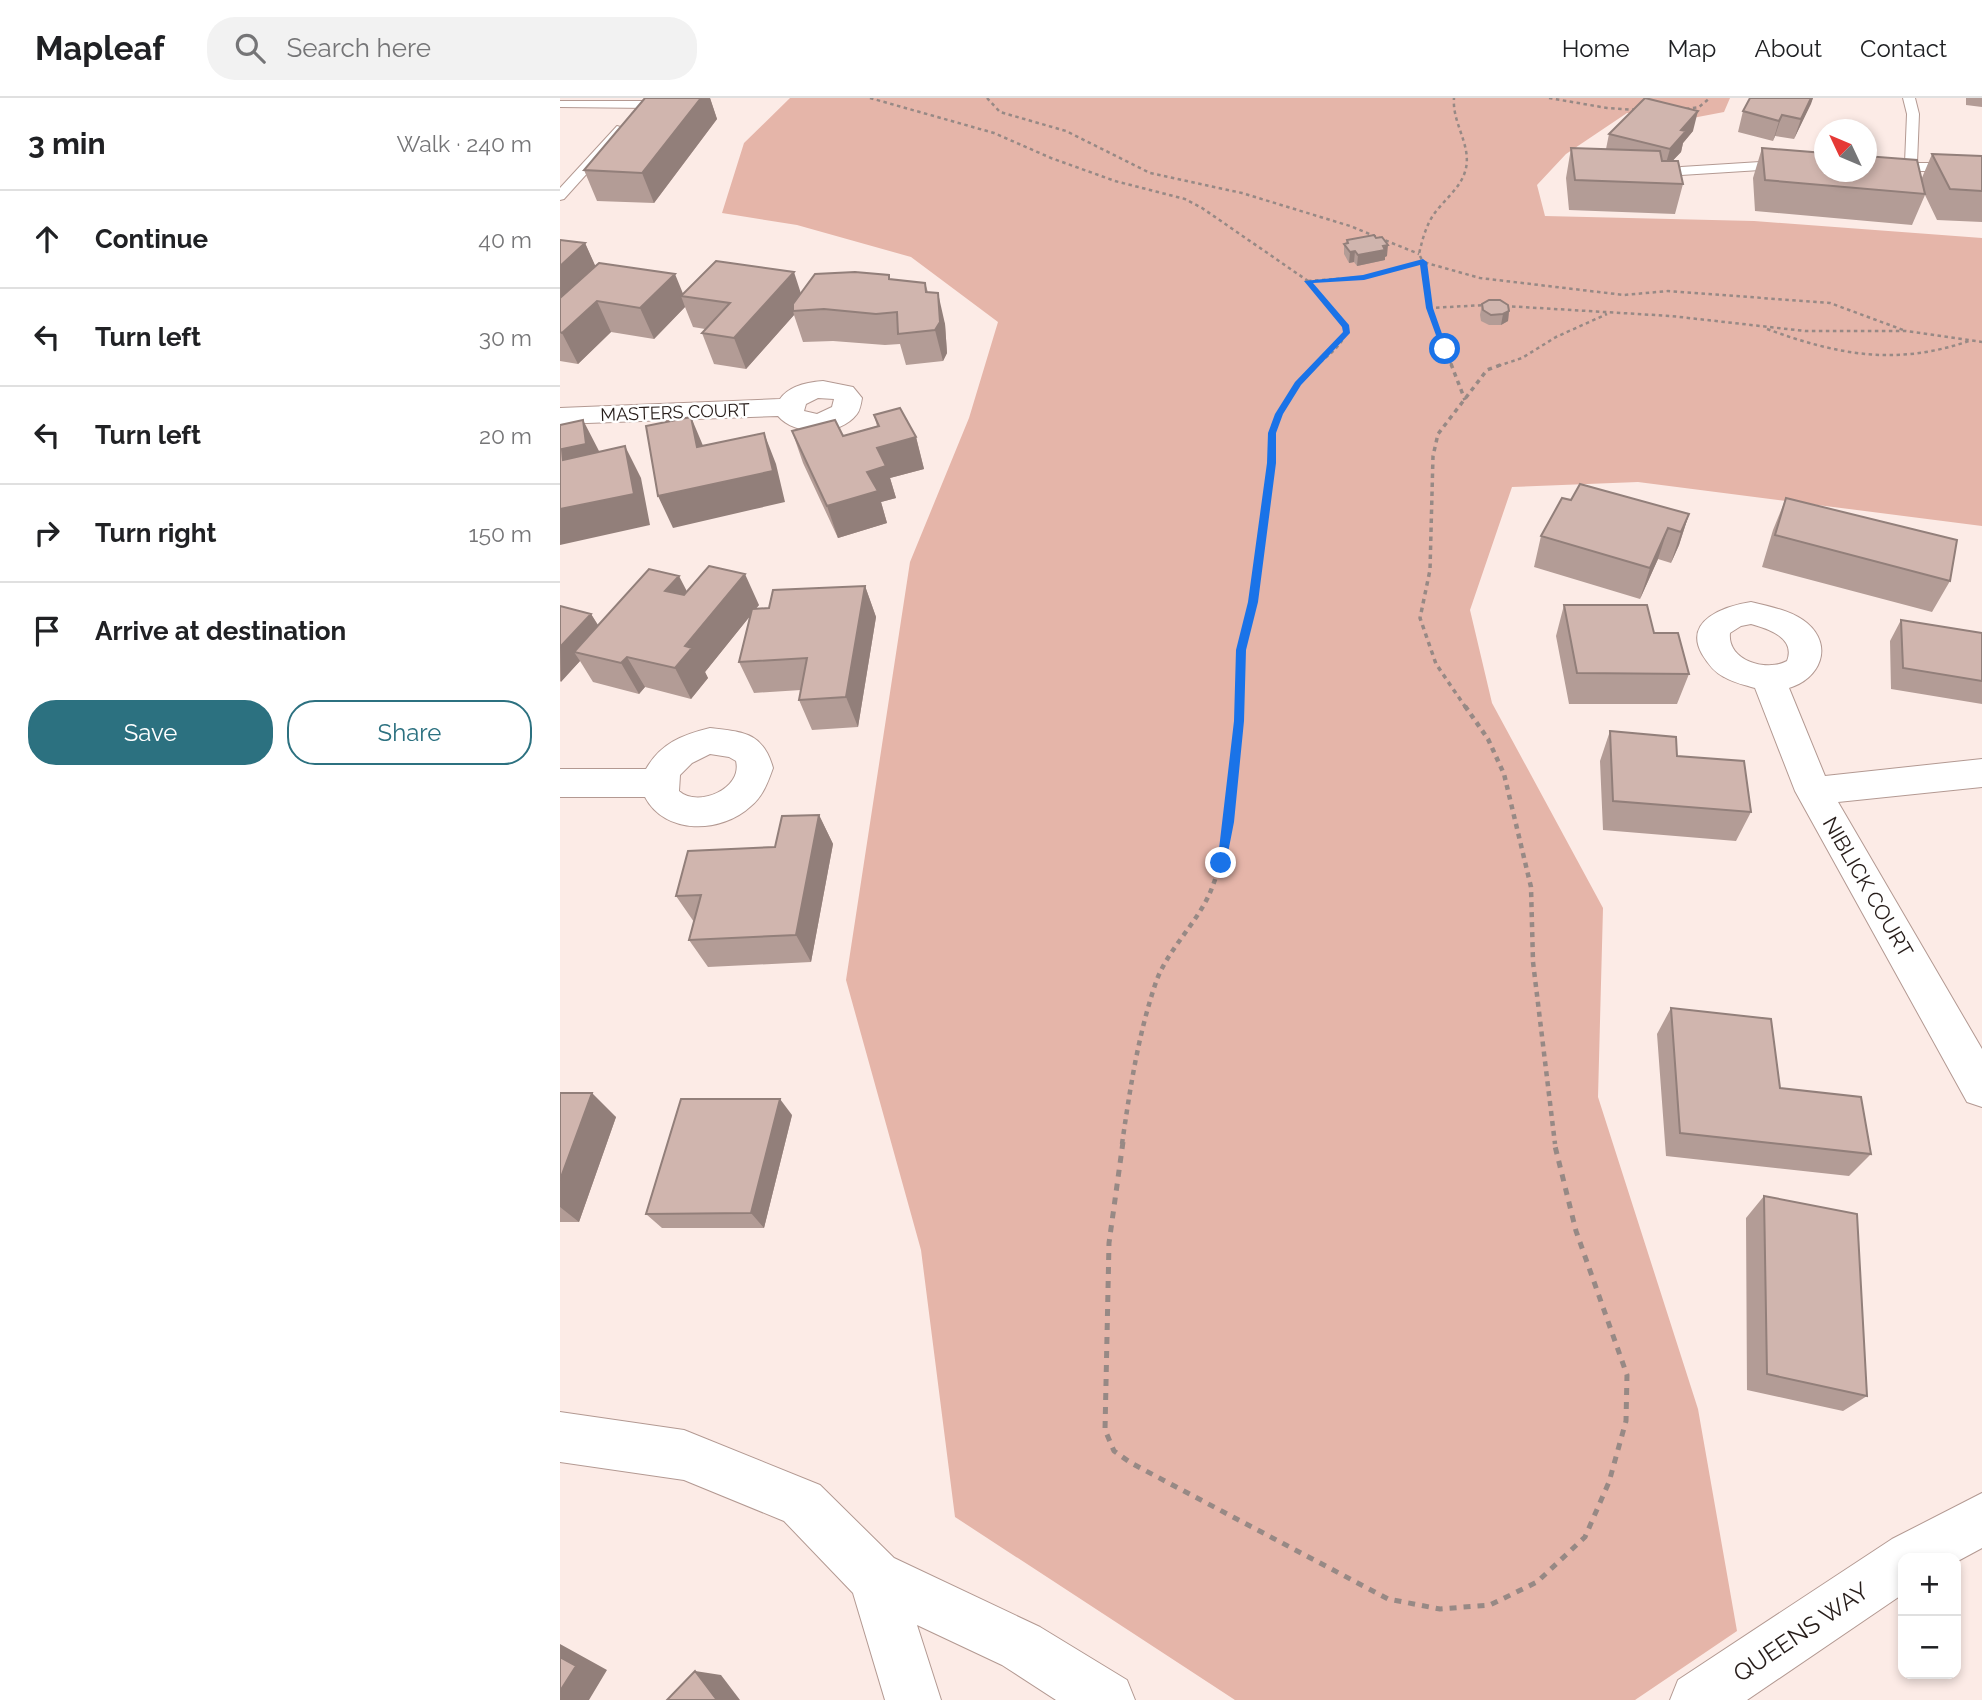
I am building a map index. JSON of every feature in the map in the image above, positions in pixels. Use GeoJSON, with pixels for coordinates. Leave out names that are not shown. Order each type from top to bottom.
{"type":"FeatureCollection","features":[{"type":"Feature","properties":{"kind":"street","name":"MASTERS COURT"},"geometry":{"type":"LineString","coordinates":[[560,416],[790,407]]}},
{"type":"Feature","properties":{"kind":"street","name":"NIBLICK COURT"},"geometry":{"type":"LineString","coordinates":[[1769,679],[1813,791],[1982,1088]]}},
{"type":"Feature","properties":{"kind":"street"},"geometry":{"type":"LineString","coordinates":[[1813,791],[1982,773]]}},
{"type":"Feature","properties":{"kind":"street"},"geometry":{"type":"LineString","coordinates":[[560,783],[658,783]]}},
{"type":"Feature","properties":{"kind":"street"},"geometry":{"type":"LineString","coordinates":[[560,1437],[684,1455],[802,1503],[875,1577],[1021,1646],[1107,1700]]}},
{"type":"Feature","properties":{"kind":"street"},"geometry":{"type":"LineString","coordinates":[[1920,1553],[1982,1519]]}},
{"type":"Feature","properties":{"kind":"street","name":"QUEENS WAY"},"geometry":{"type":"LineString","coordinates":[[1698,1700],[1898,1566]]}},
{"type":"Feature","properties":{"kind":"street"},"geometry":{"type":"LineString","coordinates":[[875,1577],[913,1700]]}},
{"type":"Feature","properties":{"kind":"lane"},"geometry":{"type":"LineString","coordinates":[[1909,98],[1913,114],[1911,169]]}},
{"type":"Feature","properties":{"kind":"lane"},"geometry":{"type":"LineString","coordinates":[[560,104],[652,102]]}},
{"type":"Feature","properties":{"kind":"lane"},"geometry":{"type":"LineString","coordinates":[[560,196],[626,123],[652,102]]}},
{"type":"Feature","properties":{"kind":"lane"},"geometry":{"type":"LineString","coordinates":[[1681,171],[1793,164],[1814,165]]}},
{"type":"Feature","properties":{"kind":"lane"},"geometry":{"type":"LineString","coordinates":[[1877,167],[1982,167]]}},
{"type":"Feature","properties":{"kind":"path"},"geometry":{"type":"LineString","coordinates":[[870,98],[994,133],[1051,158],[1115,181],[1185,199],[1308,281],[1346,326],[1347,333],[1298,384],[1279,414],[1272,433],[1271,463],[1253,602],[1241,650],[1239,721],[1221,863],[1208,897],[1157,979],[1133,1066],[1109,1243],[1105,1430],[1114,1451],[1131,1463],[1388,1600],[1440,1609],[1490,1605],[1537,1582],[1585,1537],[1609,1482],[1626,1421],[1627,1375],[1576,1231],[1552,1133],[1533,962],[1531,887],[1514,811],[1504,774],[1488,739],[1436,664],[1420,618],[1432,542],[1433,456],[1438,434],[1466,401],[1487,370],[1522,358],[1556,337],[1607,314]]}},
{"type":"Feature","properties":{"kind":"path"},"geometry":{"type":"LineString","coordinates":[[986,98],[1000,112],[1066,131],[1150,173],[1242,193],[1350,226],[1419,254]]}},
{"type":"Feature","properties":{"kind":"path"},"geometry":{"type":"LineString","coordinates":[[1454,98],[1451,115],[1467,153],[1468,165],[1464,176],[1432,216],[1423,235],[1419,254],[1423,262],[1429,308],[1466,401]]}},
{"type":"Feature","properties":{"kind":"path"},"geometry":{"type":"LineString","coordinates":[[1549,98],[1607,108],[1649,110]]}},
{"type":"Feature","properties":{"kind":"path"},"geometry":{"type":"LineString","coordinates":[[1681,110],[1699,107],[1710,98]]}},
{"type":"Feature","properties":{"kind":"path"},"geometry":{"type":"LineString","coordinates":[[1308,281],[1364,277],[1423,262],[1480,278],[1624,295],[1668,291],[1830,303],[1906,331]]}},
{"type":"Feature","properties":{"kind":"path"},"geometry":{"type":"LineString","coordinates":[[1429,308],[1488,305]]}},
{"type":"Feature","properties":{"kind":"path"},"geometry":{"type":"LineString","coordinates":[[1501,306],[1671,316],[1805,331],[1906,331],[1982,342]]}},
{"type":"Feature","properties":{"kind":"path"},"geometry":{"type":"LineString","coordinates":[[1760,326],[1825,350],[1858,356],[1892,358],[1923,354],[1951,349],[1970,341]]}},
{"type":"Feature","properties":{"kind":"shaded area"},"geometry":{"type":"Polygon","coordinates":[[[790,98],[1730,98],[1724,112],[1682,120],[1627,113],[1566,154],[1537,185],[1545,216],[1754,221],[1982,238],[1982,526],[1638,482],[1512,487],[1470,610],[1492,703],[1603,908],[1598,1097],[1698,1409],[1737,1631],[1635,1700],[1235,1700],[955,1517],[921,1250],[846,980],[910,562],[969,418],[998,322],[911,257],[797,225],[722,213],[744,143],[790,98]]]}},
{"type":"Feature","properties":{"kind":"building"},"geometry":{"type":"Polygon","coordinates":[[[645,98],[701,98],[642,173],[584,170],[645,98]]]}},
{"type":"Feature","properties":{"kind":"building"},"geometry":{"type":"Polygon","coordinates":[[[1645,98],[1698,111],[1681,130],[1686,131],[1670,149],[1609,134],[1645,98]]]}},
{"type":"Feature","properties":{"kind":"building"},"geometry":{"type":"Polygon","coordinates":[[[1750,98],[1811,98],[1801,119],[1782,115],[1779,121],[1743,111],[1750,98]]]}},
{"type":"Feature","properties":{"kind":"building"},"geometry":{"type":"Polygon","coordinates":[[[1571,148],[1660,151],[1662,161],[1678,161],[1683,184],[1575,180],[1571,148]]]}},
{"type":"Feature","properties":{"kind":"building"},"geometry":{"type":"Polygon","coordinates":[[[1762,148],[1814,152],[1814,182],[1877,182],[1877,157],[1917,160],[1925,194],[1765,180],[1762,148]]]}},
{"type":"Feature","properties":{"kind":"building"},"geometry":{"type":"Polygon","coordinates":[[[1932,154],[1982,156],[1982,191],[1950,189],[1932,154]]]}},
{"type":"Feature","properties":{"kind":"building"},"geometry":{"type":"Polygon","coordinates":[[[1374,235],[1376,238],[1382,237],[1388,245],[1383,246],[1385,250],[1358,255],[1355,251],[1350,252],[1344,244],[1348,243],[1347,240],[1374,235]]]}},
{"type":"Feature","properties":{"kind":"building"},"geometry":{"type":"Polygon","coordinates":[[[560,240],[585,243],[560,266],[560,240]]]}},
{"type":"Feature","properties":{"kind":"building"},"geometry":{"type":"Polygon","coordinates":[[[716,261],[794,272],[734,338],[702,333],[730,303],[681,296],[716,261]]]}},
{"type":"Feature","properties":{"kind":"building"},"geometry":{"type":"Polygon","coordinates":[[[599,263],[675,274],[640,308],[597,301],[560,332],[560,298],[599,263]]]}},
{"type":"Feature","properties":{"kind":"building"},"geometry":{"type":"Polygon","coordinates":[[[855,272],[889,275],[889,279],[925,283],[926,292],[938,293],[940,322],[935,330],[898,334],[897,312],[876,314],[824,309],[793,311],[793,304],[815,274],[855,272]]]}},
{"type":"Feature","properties":{"kind":"building"},"geometry":{"type":"Polygon","coordinates":[[[1489,300],[1500,300],[1508,305],[1509,311],[1491,315],[1483,310],[1482,304],[1489,300]]]}},
{"type":"Feature","properties":{"kind":"building"},"geometry":{"type":"Polygon","coordinates":[[[900,408],[916,437],[877,448],[886,466],[867,472],[878,491],[827,506],[792,431],[835,420],[843,436],[879,426],[874,415],[900,408]]]}},
{"type":"Feature","properties":{"kind":"building"},"geometry":{"type":"Polygon","coordinates":[[[691,417],[697,447],[764,433],[773,471],[658,496],[646,426],[691,417]]]}},
{"type":"Feature","properties":{"kind":"building"},"geometry":{"type":"Polygon","coordinates":[[[583,420],[586,444],[562,449],[563,460],[625,446],[634,494],[560,509],[560,425],[583,420]]]}},
{"type":"Feature","properties":{"kind":"building"},"geometry":{"type":"Polygon","coordinates":[[[1580,484],[1689,514],[1681,532],[1668,528],[1650,568],[1541,536],[1562,498],[1571,500],[1580,484]]]}},
{"type":"Feature","properties":{"kind":"building"},"geometry":{"type":"Polygon","coordinates":[[[1786,498],[1957,540],[1950,581],[1775,535],[1786,498]]]}},
{"type":"Feature","properties":{"kind":"building"},"geometry":{"type":"Polygon","coordinates":[[[709,566],[745,574],[685,646],[692,648],[675,668],[627,657],[621,663],[574,652],[649,569],[679,576],[665,591],[684,595],[709,566]]]}},
{"type":"Feature","properties":{"kind":"building"},"geometry":{"type":"Polygon","coordinates":[[[865,586],[846,697],[799,700],[807,658],[739,662],[752,609],[769,608],[773,590],[865,586]]]}},
{"type":"Feature","properties":{"kind":"building"},"geometry":{"type":"Polygon","coordinates":[[[1564,605],[1647,605],[1654,633],[1678,633],[1689,674],[1577,673],[1564,605]]]}},
{"type":"Feature","properties":{"kind":"building"},"geometry":{"type":"Polygon","coordinates":[[[560,606],[591,614],[560,647],[560,606]]]}},
{"type":"Feature","properties":{"kind":"building"},"geometry":{"type":"Polygon","coordinates":[[[1901,620],[1982,633],[1982,681],[1903,668],[1901,620]]]}},
{"type":"Feature","properties":{"kind":"building"},"geometry":{"type":"Polygon","coordinates":[[[1610,731],[1676,737],[1677,756],[1744,761],[1751,812],[1613,801],[1610,731]]]}},
{"type":"Feature","properties":{"kind":"building"},"geometry":{"type":"Polygon","coordinates":[[[819,815],[796,935],[689,940],[701,895],[676,896],[688,851],[775,847],[782,816],[819,815]]]}},
{"type":"Feature","properties":{"kind":"building"},"geometry":{"type":"Polygon","coordinates":[[[1671,1008],[1771,1019],[1780,1088],[1861,1097],[1871,1154],[1680,1133],[1671,1008]]]}},
{"type":"Feature","properties":{"kind":"building"},"geometry":{"type":"Polygon","coordinates":[[[560,1093],[592,1093],[560,1180],[560,1093]]]}},
{"type":"Feature","properties":{"kind":"building"},"geometry":{"type":"Polygon","coordinates":[[[681,1099],[780,1099],[751,1213],[646,1214],[681,1099]]]}},
{"type":"Feature","properties":{"kind":"building"},"geometry":{"type":"Polygon","coordinates":[[[1764,1196],[1857,1214],[1867,1396],[1767,1374],[1764,1196]]]}},
{"type":"Feature","properties":{"kind":"building"},"geometry":{"type":"Polygon","coordinates":[[[560,1657],[576,1666],[560,1691],[560,1657]]]}},
{"type":"Feature","properties":{"kind":"building"},"geometry":{"type":"Polygon","coordinates":[[[695,1671],[717,1700],[667,1700],[695,1671]]]}},
{"type":"Feature","properties":{"kind":"route"},"geometry":{"type":"LineString","coordinates":[[1221,863],[1239,721],[1241,650],[1253,602],[1271,463],[1272,433],[1279,414],[1298,384],[1347,333],[1346,326],[1308,281],[1364,277],[1423,262],[1429,308],[1445,349]]}}]}
